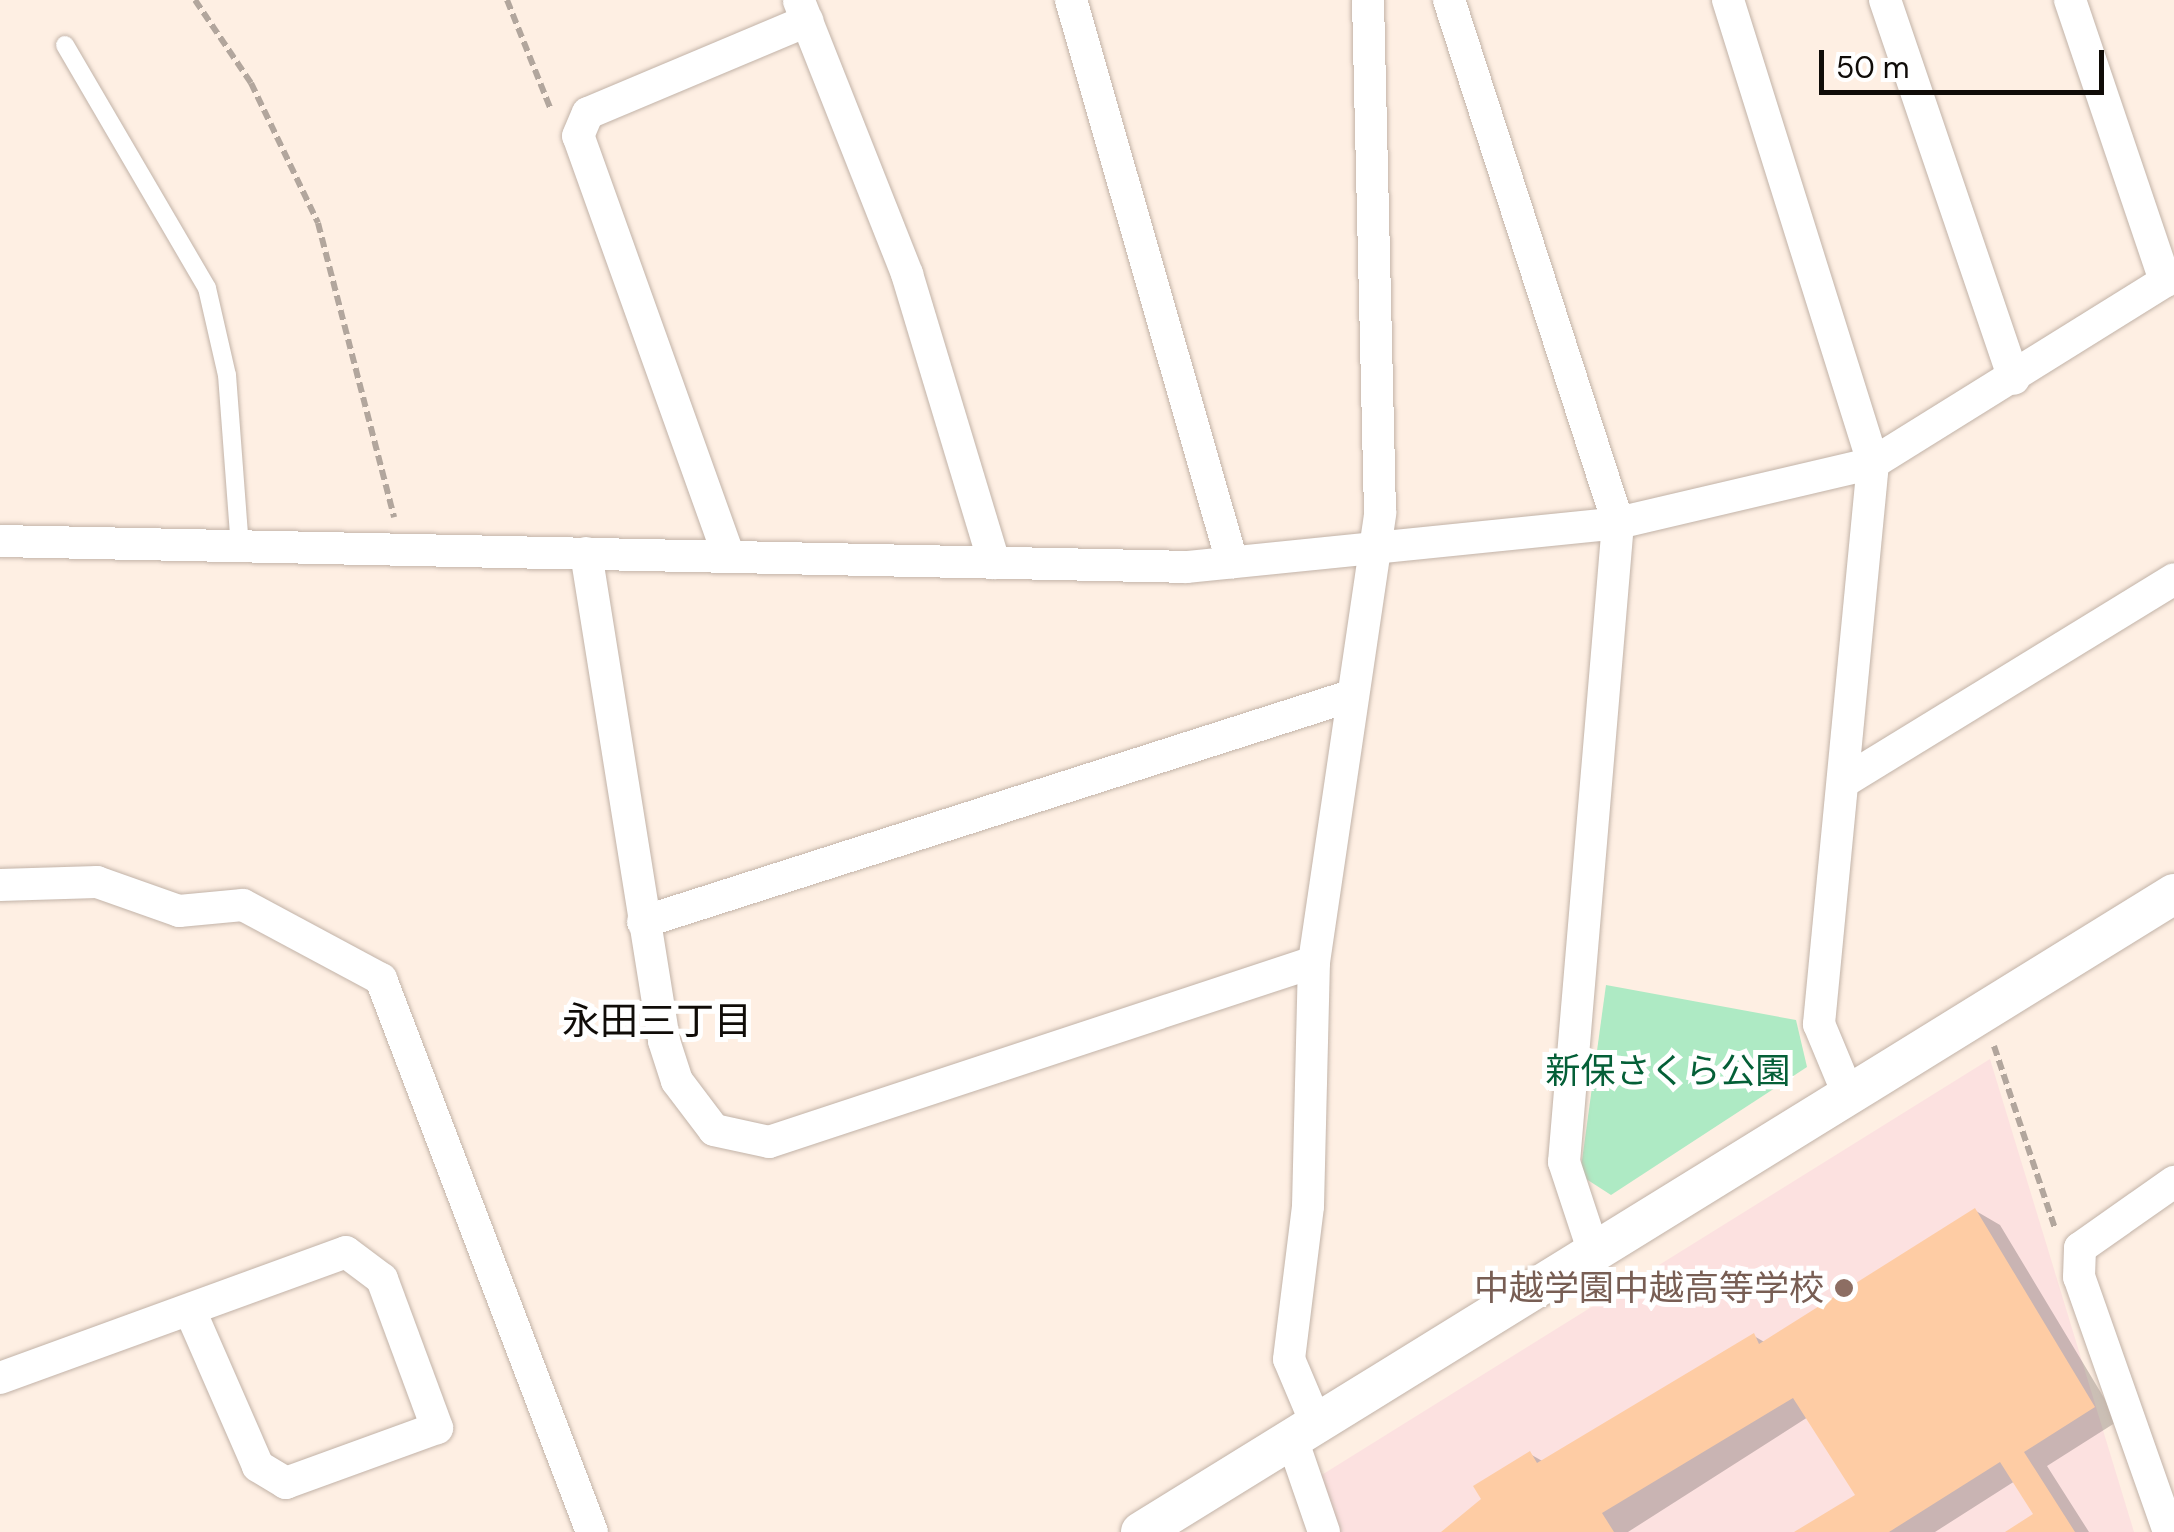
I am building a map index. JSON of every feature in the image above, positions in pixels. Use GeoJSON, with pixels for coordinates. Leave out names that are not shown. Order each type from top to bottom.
{"type":"FeatureCollection","features":[{"type":"Feature","properties":{"kind":"street"},"geometry":{"type":"LineString","coordinates":[[1071,0],[1232,562]]}},
{"type":"Feature","properties":{"kind":"street"},"geometry":{"type":"LineString","coordinates":[[1324,1532],[1290,1359],[1308,1206],[1314,962],[1347,697],[1376,548],[1368,0]]}},
{"type":"Feature","properties":{"kind":"street"},"geometry":{"type":"LineString","coordinates":[[1449,0],[1618,523],[1564,1162],[1595,1256]]}},
{"type":"Feature","properties":{"kind":"street"},"geometry":{"type":"LineString","coordinates":[[1728,0],[1873,463],[1819,1024],[1849,1096]]}},
{"type":"Feature","properties":{"kind":"street"},"geometry":{"type":"LineString","coordinates":[[1885,0],[2014,379]]}},
{"type":"Feature","properties":{"kind":"street"},"geometry":{"type":"LineString","coordinates":[[0,540],[994,563],[1232,562],[1618,523],[1873,463],[2170,279],[2070,0]]}},
{"type":"Feature","properties":{"kind":"street"},"geometry":{"type":"LineString","coordinates":[[728,554],[578,136],[588,113],[803,10],[908,274],[994,563]]}},
{"type":"Feature","properties":{"kind":"street"},"geometry":{"type":"LineString","coordinates":[[586,552],[643,922],[678,1081],[714,1130],[738,1142],[769,1142],[1314,962]]}},
{"type":"Feature","properties":{"kind":"street"},"geometry":{"type":"LineString","coordinates":[[1845,781],[2174,578]]}},
{"type":"Feature","properties":{"kind":"street"},"geometry":{"type":"LineString","coordinates":[[643,922],[1347,697]]}},
{"type":"Feature","properties":{"kind":"street"},"geometry":{"type":"LineString","coordinates":[[0,886],[98,882],[179,912],[243,905],[380,980],[592,1532]]}},
{"type":"Feature","properties":{"kind":"street"},"geometry":{"type":"LineString","coordinates":[[1142,1532],[1595,1256],[2174,894]]}},
{"type":"Feature","properties":{"kind":"street"},"geometry":{"type":"LineString","coordinates":[[2169,1532],[2161,1458],[2079,1277],[2080,1248],[2174,1182]]}},
{"type":"Feature","properties":{"kind":"street"},"geometry":{"type":"LineString","coordinates":[[0,1378],[191,1312],[326,1258],[360,1257],[382,1279],[437,1428],[286,1483],[258,1466],[191,1312]]}},
{"type":"Feature","properties":{"kind":"lane"},"geometry":{"type":"LineString","coordinates":[[65,45],[207,288],[227,375],[240,548]]}},
{"type":"Feature","properties":{"kind":"path"},"geometry":{"type":"LineString","coordinates":[[195,0],[251,83],[318,223],[404,551]]}},
{"type":"Feature","properties":{"kind":"path"},"geometry":{"type":"LineString","coordinates":[[506,0],[551,112],[578,136]]}},
{"type":"Feature","properties":{"kind":"path"},"geometry":{"type":"LineString","coordinates":[[1982,1012],[2055,1229],[2080,1248]]}},
{"type":"Feature","properties":{"kind":"shaded area","name":"中越学園中越高等学校"},"geometry":{"type":"Polygon","coordinates":[[[1990,1059],[2134,1532],[1339,1532],[1320,1476],[1990,1059]]]}},
{"type":"Feature","properties":{"kind":"green space","name":"新保さくら公園"},"geometry":{"type":"Polygon","coordinates":[[[1606,985],[1796,1020],[1807,1067],[1611,1195],[1580,1175],[1606,985]]]}},
{"type":"Feature","properties":{"kind":"building"},"geometry":{"type":"Polygon","coordinates":[[[1975,1208],[2095,1407],[2024,1452],[2075,1532],[2005,1532],[2033,1514],[2000,1462],[1889,1532],[1794,1532],[1855,1495],[1793,1398],[1602,1513],[1614,1532],[1441,1532],[1481,1499],[1473,1486],[1530,1451],[1537,1463],[1754,1333],[1759,1344],[1975,1208]]]}},
{"type":"Feature","properties":{"kind":"place","name":"中越学園中越高等学校"},"geometry":{"type":"Point","coordinates":[1844,1288]}},
{"type":"Feature","properties":{"kind":"district","name":"永田三丁目"},"geometry":{"type":"Point","coordinates":[657,1022]}}]}
